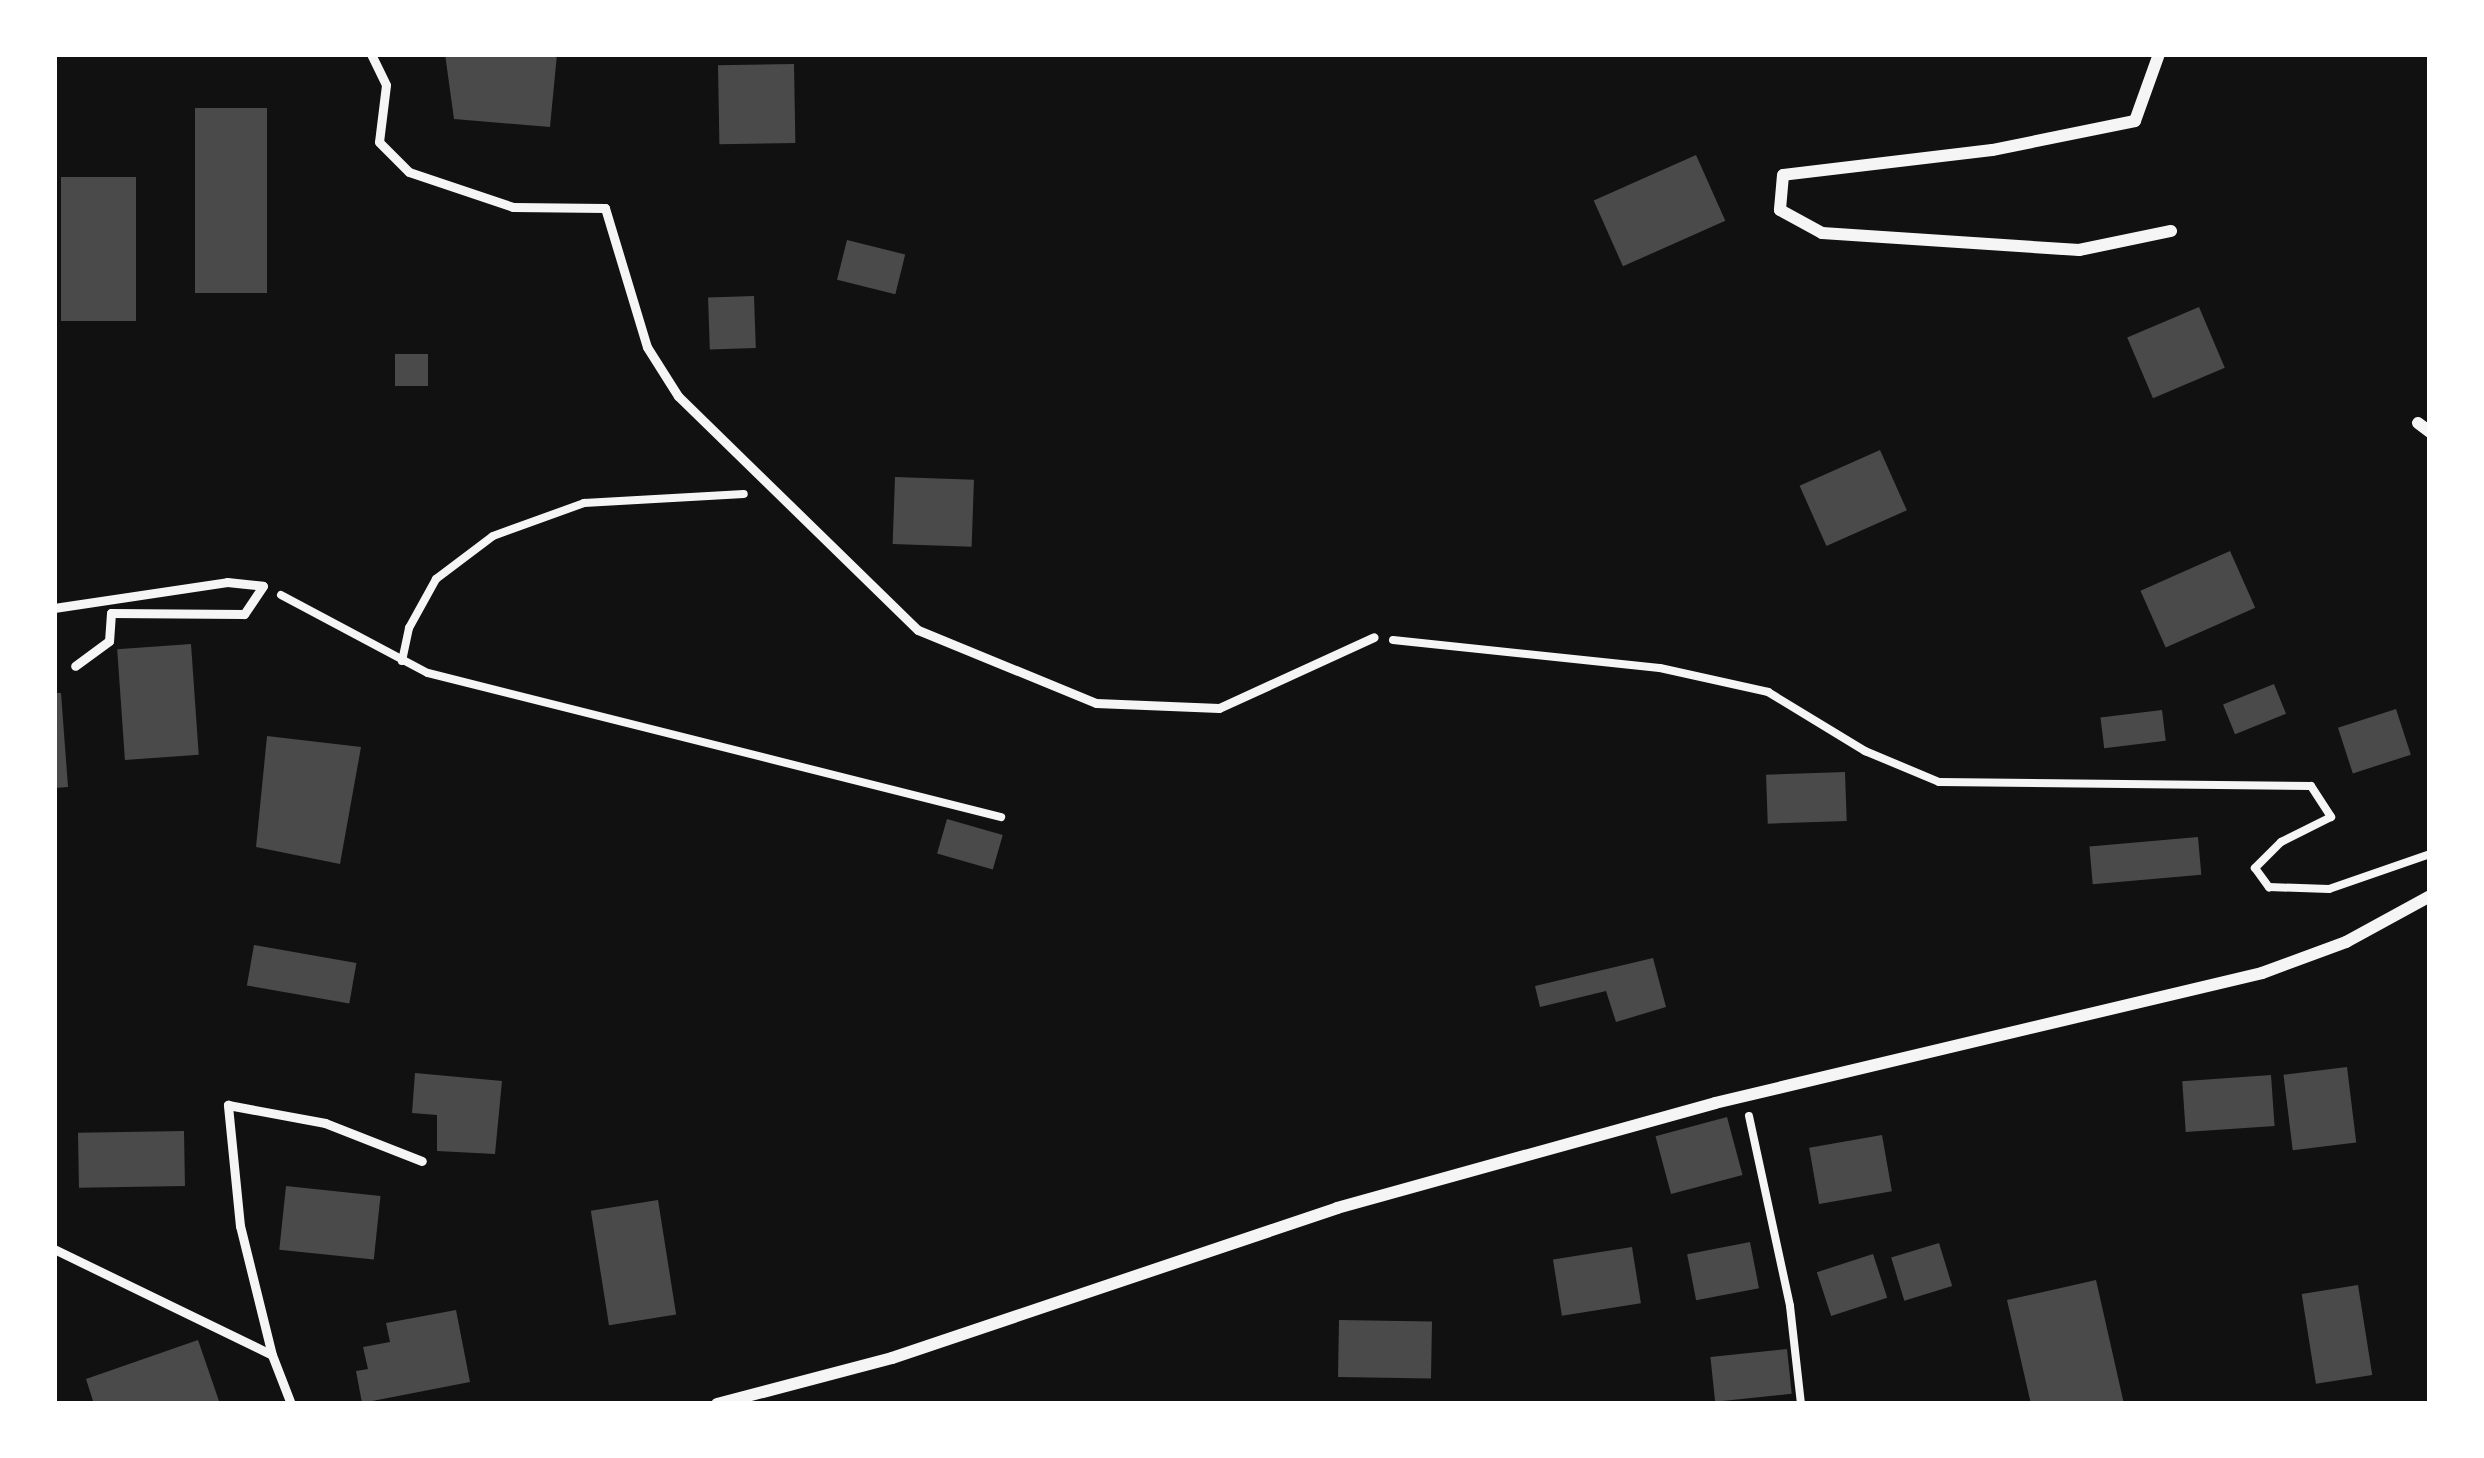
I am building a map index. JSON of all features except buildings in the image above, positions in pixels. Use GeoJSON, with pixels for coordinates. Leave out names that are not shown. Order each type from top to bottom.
{"type":"FeatureCollection","features":[{"type":"Feature","properties":{"kind":"street"},"geometry":{"type":"LineString","coordinates":[[2158,54],[2135,122],[1992,150],[1783,175],[1780,210],[1822,232],[2080,250],[2171,231]]}},
{"type":"Feature","properties":{"kind":"street"},"geometry":{"type":"LineString","coordinates":[[2418,423],[2430,432]]}},
{"type":"Feature","properties":{"kind":"street"},"geometry":{"type":"LineString","coordinates":[[717,1404],[892,1358],[1337,1208],[1744,1096],[2262,973],[2346,942],[2430,896]]}},
{"type":"Feature","properties":{"kind":"lane"},"geometry":{"type":"LineString","coordinates":[[371,54],[386,85],[379,142],[409,172],[513,207],[605,208],[647,347],[678,396],[917,631],[1096,703],[1219,708],[1374,638]]}},
{"type":"Feature","properties":{"kind":"lane"},"geometry":{"type":"LineString","coordinates":[[54,608],[227,581],[263,586],[244,614],[111,613],[109,641],[75,666]]}},
{"type":"Feature","properties":{"kind":"lane"},"geometry":{"type":"LineString","coordinates":[[291,1404],[272,1355],[240,1226],[228,1105],[325,1124],[422,1161]]}},
{"type":"Feature","properties":{"kind":"lane"},"geometry":{"type":"LineString","coordinates":[[54,1249],[272,1355]]}},
{"type":"Feature","properties":{"kind":"path"},"geometry":{"type":"LineString","coordinates":[[402,661],[409,628],[436,579],[493,536],[584,502],[745,494],[757,469]]}},
{"type":"Feature","properties":{"kind":"path"},"geometry":{"type":"LineString","coordinates":[[263,586],[402,661],[1001,817]]}},
{"type":"Feature","properties":{"kind":"path"},"geometry":{"type":"LineString","coordinates":[[1374,638],[1660,668],[1768,692],[1865,752],[1940,782],[2311,786],[2331,817],[2281,842],[2255,868],[2269,887],[2329,889],[2430,854]]}},
{"type":"Feature","properties":{"kind":"path"},"geometry":{"type":"LineString","coordinates":[[1744,1096],[1790,1306],[1801,1404]]}}]}
